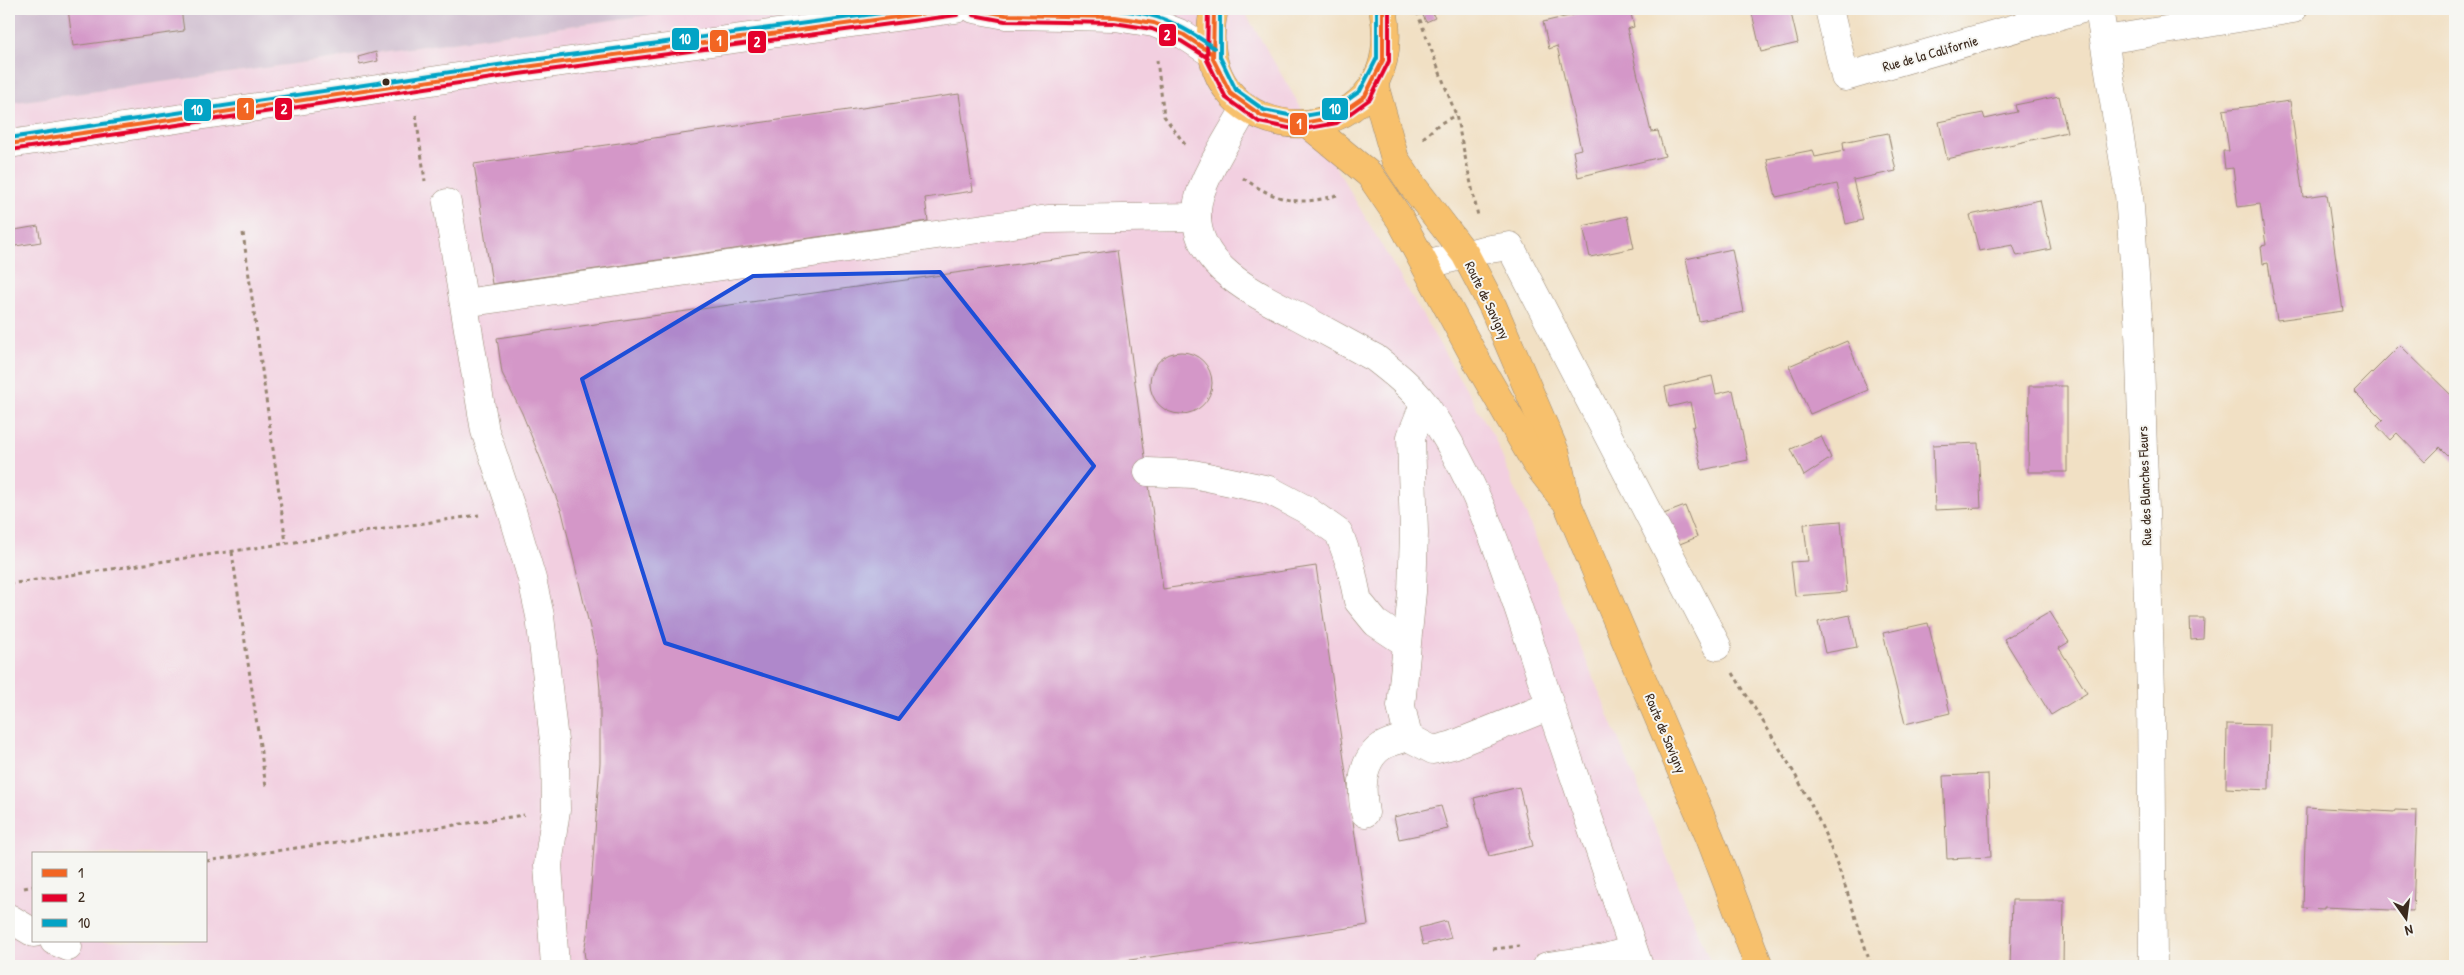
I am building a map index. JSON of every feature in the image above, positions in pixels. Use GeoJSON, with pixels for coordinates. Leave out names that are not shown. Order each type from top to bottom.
{"type":"FeatureCollection","features":[{"type":"Feature","properties":{"kind":"main road"},"geometry":{"type":"LineString","coordinates":[[1214,9],[1210,29],[1211,53],[1218,74],[1230,92],[1246,107],[1265,118],[1286,124],[1308,124],[1328,120],[1346,111],[1361,99],[1374,84],[1385,59],[1388,32],[1383,9]]}},
{"type":"Feature","properties":{"kind":"main road","name":"Route de Savigny"},"geometry":{"type":"LineString","coordinates":[[1374,84],[1395,158],[1412,185],[1474,252],[1493,308],[1556,454],[1567,503],[1710,838],[1759,966]]}},
{"type":"Feature","properties":{"kind":"main road","name":"Route de Savigny"},"geometry":{"type":"LineString","coordinates":[[1308,124],[1370,175],[1400,219],[1470,349],[1535,462],[1567,503]]}},
{"type":"Feature","properties":{"kind":"street"},"geometry":{"type":"LineString","coordinates":[[9,144],[426,82],[956,9]]}},
{"type":"Feature","properties":{"kind":"street"},"geometry":{"type":"LineString","coordinates":[[974,9],[1006,14],[1115,17],[1154,23],[1184,35],[1211,53]]}},
{"type":"Feature","properties":{"kind":"street","name":"Rue de la Californie"},"geometry":{"type":"LineString","coordinates":[[1829,9],[1845,77],[2082,9]]}},
{"type":"Feature","properties":{"kind":"street","name":"Rue des Blanches Fleurs"},"geometry":{"type":"LineString","coordinates":[[2099,9],[2129,194],[2139,330],[2151,690],[2153,966]]}},
{"type":"Feature","properties":{"kind":"street"},"geometry":{"type":"LineString","coordinates":[[2105,40],[2293,9]]}},
{"type":"Feature","properties":{"kind":"street"},"geometry":{"type":"LineString","coordinates":[[1246,107],[1204,184],[1198,202],[1197,217],[1206,248],[1214,261],[1230,277],[1257,294],[1375,358],[1396,374],[1424,404],[1464,472],[1509,582],[1636,958],[1606,958],[1547,966]]}},
{"type":"Feature","properties":{"kind":"street"},"geometry":{"type":"LineString","coordinates":[[437,196],[464,303],[485,431],[512,510],[532,579],[540,616],[555,750],[556,810],[548,865],[556,966]]}},
{"type":"Feature","properties":{"kind":"street"},"geometry":{"type":"LineString","coordinates":[[464,303],[1048,219],[1197,217]]}},
{"type":"Feature","properties":{"kind":"street"},"geometry":{"type":"LineString","coordinates":[[1426,265],[1474,252],[1510,246],[1717,646]]}},
{"type":"Feature","properties":{"kind":"street"},"geometry":{"type":"LineString","coordinates":[[1424,404],[1411,437],[1414,533],[1412,592],[1401,706],[1408,736],[1433,750],[1453,745],[1550,706]]}},
{"type":"Feature","properties":{"kind":"street"},"geometry":{"type":"LineString","coordinates":[[1148,472],[1193,474],[1269,490],[1305,509],[1339,533],[1358,601],[1376,623],[1406,643]]}},
{"type":"Feature","properties":{"kind":"street"},"geometry":{"type":"LineString","coordinates":[[1365,813],[1363,779],[1366,765],[1381,747],[1408,736]]}},
{"type":"Feature","properties":{"kind":"street"},"geometry":{"type":"LineString","coordinates":[[9,918],[32,932]]}},
{"type":"Feature","properties":{"kind":"path"},"geometry":{"type":"LineString","coordinates":[[1416,9],[1456,116],[1474,191],[1474,252]]}},
{"type":"Feature","properties":{"kind":"path"},"geometry":{"type":"LineString","coordinates":[[426,82],[429,104],[414,107],[437,196]]}},
{"type":"Feature","properties":{"kind":"path"},"geometry":{"type":"LineString","coordinates":[[243,232],[286,543]]}},
{"type":"Feature","properties":{"kind":"path"},"geometry":{"type":"LineString","coordinates":[[9,584],[512,510]]}},
{"type":"Feature","properties":{"kind":"path"},"geometry":{"type":"LineString","coordinates":[[232,552],[266,787]]}},
{"type":"Feature","properties":{"kind":"path"},"geometry":{"type":"LineString","coordinates":[[1717,646],[1806,796],[1824,832],[1840,870],[1871,966]]}},
{"type":"Feature","properties":{"kind":"path"},"geometry":{"type":"LineString","coordinates":[[208,861],[556,810]]}},
{"type":"Feature","properties":{"kind":"highlighted area"},"geometry":{"type":"Polygon","coordinates":[[[940,272],[1094,466],[899,719],[665,643],[582,379],[753,276],[940,272]]]}},
{"type":"Feature","properties":{"kind":"shaded area"},"geometry":{"type":"Polygon","coordinates":[[[9,9],[693,9],[9,103],[9,9]]]}},
{"type":"Feature","properties":{"kind":"shaded area"},"geometry":{"type":"Polygon","coordinates":[[[693,9],[1243,9],[1494,437],[1712,966],[9,966],[9,103],[693,9]]]}},
{"type":"Feature","properties":{"kind":"building"},"geometry":{"type":"Polygon","coordinates":[[[68,9],[181,9],[184,31],[73,46],[68,9]]]}},
{"type":"Feature","properties":{"kind":"building"},"geometry":{"type":"Polygon","coordinates":[[[1420,9],[1430,9],[1435,18],[1426,22],[1420,9]]]}},
{"type":"Feature","properties":{"kind":"building"},"geometry":{"type":"Polygon","coordinates":[[[1599,9],[1630,9],[1634,27],[1627,29],[1651,132],[1658,131],[1665,156],[1578,177],[1573,151],[1581,149],[1557,46],[1549,49],[1543,22],[1599,9]]]}},
{"type":"Feature","properties":{"kind":"building"},"geometry":{"type":"Polygon","coordinates":[[[1751,9],[1790,9],[1798,43],[1761,52],[1751,9]]]}},
{"type":"Feature","properties":{"kind":"building"},"geometry":{"type":"Polygon","coordinates":[[[376,52],[378,61],[360,65],[358,57],[376,52]]]}},
{"type":"Feature","properties":{"kind":"building"},"geometry":{"type":"Polygon","coordinates":[[[959,94],[973,191],[925,198],[928,221],[492,284],[474,164],[959,94]]]}},
{"type":"Feature","properties":{"kind":"building"},"geometry":{"type":"Polygon","coordinates":[[[2059,96],[2067,132],[1947,159],[1939,122],[1983,113],[1985,119],[2017,112],[2015,105],[2059,96]]]}},
{"type":"Feature","properties":{"kind":"building"},"geometry":{"type":"Polygon","coordinates":[[[2290,101],[2303,197],[2327,194],[2343,311],[2277,320],[2268,263],[2263,264],[2261,246],[2266,245],[2260,204],[2238,207],[2233,168],[2225,169],[2223,151],[2229,151],[2223,110],[2290,101]]]}},
{"type":"Feature","properties":{"kind":"building"},"geometry":{"type":"Polygon","coordinates":[[[1888,133],[1896,171],[1853,180],[1863,220],[1846,224],[1837,184],[1776,197],[1767,159],[1813,150],[1815,157],[1844,151],[1843,142],[1888,133]]]}},
{"type":"Feature","properties":{"kind":"building"},"geometry":{"type":"Polygon","coordinates":[[[2040,200],[2051,249],[2017,256],[2013,245],[1979,251],[1970,215],[2040,200]]]}},
{"type":"Feature","properties":{"kind":"building"},"geometry":{"type":"Polygon","coordinates":[[[1627,216],[1634,248],[1590,257],[1583,226],[1627,216]]]}},
{"type":"Feature","properties":{"kind":"building"},"geometry":{"type":"Polygon","coordinates":[[[38,226],[41,242],[9,247],[9,231],[38,226]]]}},
{"type":"Feature","properties":{"kind":"building"},"geometry":{"type":"Polygon","coordinates":[[[1732,249],[1744,312],[1699,321],[1686,259],[1732,249]]]}},
{"type":"Feature","properties":{"kind":"building"},"geometry":{"type":"Polygon","coordinates":[[[1117,250],[1163,589],[1316,566],[1368,925],[1089,966],[733,966],[732,964],[586,966],[584,951],[588,929],[600,763],[600,690],[597,657],[562,512],[522,413],[502,373],[497,338],[1117,250]]]}},
{"type":"Feature","properties":{"kind":"building"},"geometry":{"type":"Polygon","coordinates":[[[1847,341],[1868,390],[1810,414],[1789,366],[1847,341]]]}},
{"type":"Feature","properties":{"kind":"building"},"geometry":{"type":"Polygon","coordinates":[[[2400,345],[2455,399],[2455,462],[2440,447],[2425,462],[2397,433],[2390,440],[2377,426],[2383,420],[2354,391],[2400,345]]]}},
{"type":"Feature","properties":{"kind":"building"},"geometry":{"type":"Polygon","coordinates":[[[1181,352],[1198,357],[1203,361],[1207,366],[1212,383],[1207,400],[1203,405],[1198,409],[1181,414],[1164,409],[1159,405],[1155,400],[1150,383],[1155,366],[1159,361],[1164,357],[1181,352]]]}},
{"type":"Feature","properties":{"kind":"building"},"geometry":{"type":"Polygon","coordinates":[[[1712,376],[1716,394],[1733,390],[1748,460],[1702,470],[1692,427],[1695,426],[1690,402],[1669,407],[1665,387],[1712,376]]]}},
{"type":"Feature","properties":{"kind":"building"},"geometry":{"type":"Polygon","coordinates":[[[2029,386],[2067,386],[2067,472],[2028,472],[2029,386]]]}},
{"type":"Feature","properties":{"kind":"building"},"geometry":{"type":"Polygon","coordinates":[[[1821,436],[1831,458],[1804,476],[1791,449],[1821,436]]]}},
{"type":"Feature","properties":{"kind":"building"},"geometry":{"type":"Polygon","coordinates":[[[1978,443],[1981,508],[1935,510],[1933,445],[1978,443]]]}},
{"type":"Feature","properties":{"kind":"building"},"geometry":{"type":"Polygon","coordinates":[[[1685,506],[1697,537],[1675,546],[1661,515],[1685,506]]]}},
{"type":"Feature","properties":{"kind":"building"},"geometry":{"type":"Polygon","coordinates":[[[1841,521],[1847,592],[1795,596],[1791,562],[1808,561],[1804,524],[1841,521]]]}},
{"type":"Feature","properties":{"kind":"building"},"geometry":{"type":"Polygon","coordinates":[[[2050,612],[2069,642],[2059,648],[2087,693],[2051,715],[2004,639],[2050,612]]]}},
{"type":"Feature","properties":{"kind":"building"},"geometry":{"type":"Polygon","coordinates":[[[1850,615],[1857,647],[1825,653],[1818,622],[1850,615]]]}},
{"type":"Feature","properties":{"kind":"building"},"geometry":{"type":"Polygon","coordinates":[[[2190,618],[2204,618],[2203,639],[2191,640],[2190,618]]]}},
{"type":"Feature","properties":{"kind":"building"},"geometry":{"type":"Polygon","coordinates":[[[1928,623],[1950,713],[1905,724],[1883,633],[1928,623]]]}},
{"type":"Feature","properties":{"kind":"building"},"geometry":{"type":"Polygon","coordinates":[[[2227,724],[2270,725],[2269,790],[2226,788],[2227,724]]]}},
{"type":"Feature","properties":{"kind":"building"},"geometry":{"type":"Polygon","coordinates":[[[1988,774],[1991,857],[1947,859],[1943,776],[1988,774]]]}},
{"type":"Feature","properties":{"kind":"building"},"geometry":{"type":"Polygon","coordinates":[[[1519,787],[1533,846],[1489,856],[1474,798],[1519,787]]]}},
{"type":"Feature","properties":{"kind":"building"},"geometry":{"type":"Polygon","coordinates":[[[1441,806],[1448,829],[1399,839],[1394,817],[1441,806]]]}},
{"type":"Feature","properties":{"kind":"building"},"geometry":{"type":"Polygon","coordinates":[[[2306,807],[2394,812],[2395,810],[2417,811],[2413,911],[2324,907],[2324,909],[2303,908],[2306,807]]]}},
{"type":"Feature","properties":{"kind":"building"},"geometry":{"type":"Polygon","coordinates":[[[2012,900],[2064,900],[2063,966],[2010,966],[2012,900]]]}},
{"type":"Feature","properties":{"kind":"building"},"geometry":{"type":"Polygon","coordinates":[[[1446,921],[1451,938],[1423,945],[1419,928],[1446,921]]]}},
{"type":"Feature","properties":{"kind":"transit line","name":"10"},"geometry":{"type":"LineString","coordinates":[[1007,9],[1083,8],[1140,13],[1172,23],[1194,34],[1214,48]]}},
{"type":"Feature","properties":{"kind":"transit line","name":"10"},"geometry":{"type":"LineString","coordinates":[[9,138],[517,62],[911,9]]}},
{"type":"Feature","properties":{"kind":"transit line","name":"1"},"geometry":{"type":"LineString","coordinates":[[9,144],[518,68],[956,9]]}},
{"type":"Feature","properties":{"kind":"transit line","name":"1"},"geometry":{"type":"LineString","coordinates":[[974,9],[1006,15],[1115,17],[1154,23],[1184,35],[1211,53]]}},
{"type":"Feature","properties":{"kind":"transit line","name":"2"},"geometry":{"type":"LineString","coordinates":[[1208,9],[1207,60],[1226,98],[1259,122],[1298,130],[1337,123],[1370,99],[1389,61],[1389,9]]}},
{"type":"Feature","properties":{"kind":"transit line","name":"1"},"geometry":{"type":"LineString","coordinates":[[1214,9],[1213,59],[1231,94],[1262,116],[1298,124],[1335,117],[1365,96],[1383,60],[1383,9]]}},
{"type":"Feature","properties":{"kind":"transit line","name":"10"},"geometry":{"type":"LineString","coordinates":[[1220,9],[1220,57],[1236,90],[1264,110],[1298,117],[1332,111],[1360,91],[1377,58],[1377,9]]}},
{"type":"Feature","properties":{"kind":"transit line","name":"2"},"geometry":{"type":"LineString","coordinates":[[10,150],[519,74],[957,15]]}},
{"type":"Feature","properties":{"kind":"transit line","name":"2"},"geometry":{"type":"LineString","coordinates":[[973,15],[1005,21],[1114,23],[1152,29],[1181,41],[1208,58]]}}]}
